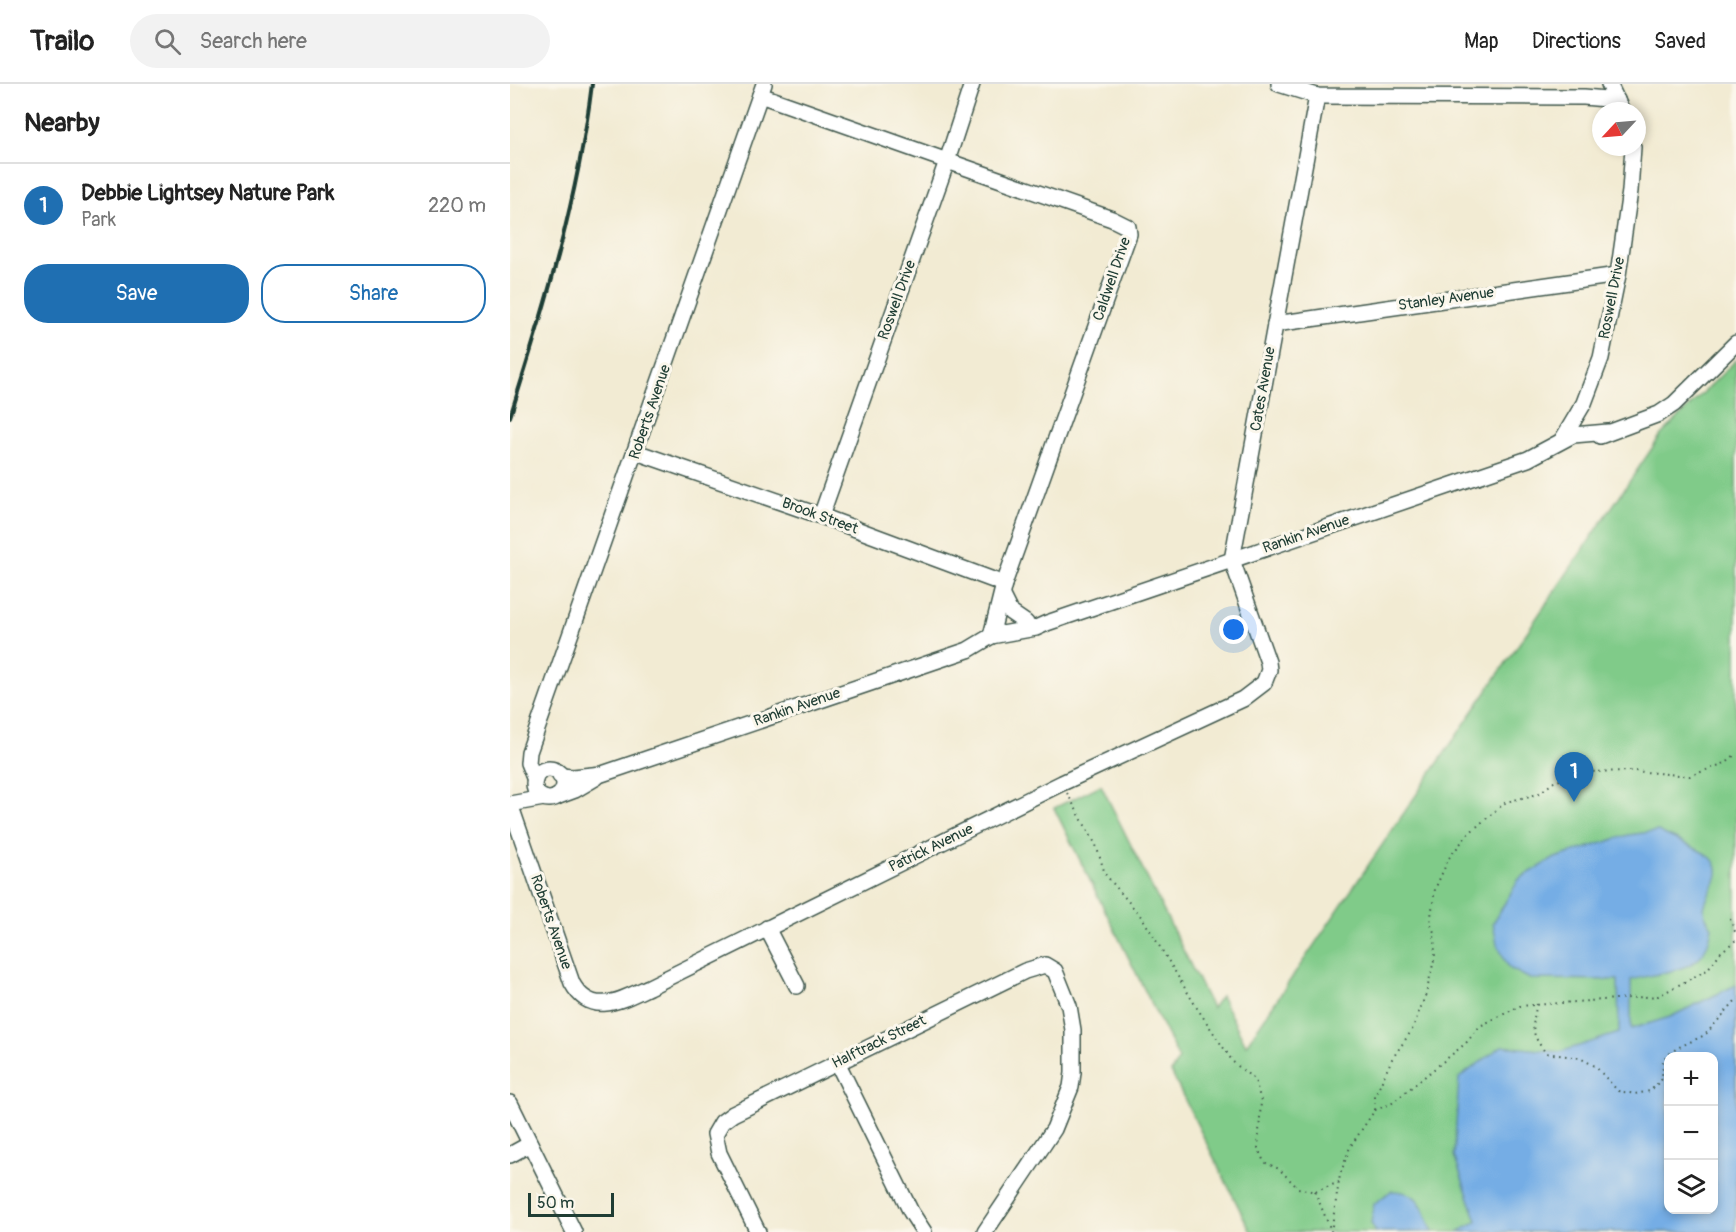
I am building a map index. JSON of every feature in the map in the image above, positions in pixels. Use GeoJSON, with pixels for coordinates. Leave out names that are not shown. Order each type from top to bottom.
{"type":"FeatureCollection","features":[{"type":"Feature","properties":{"kind":"street","name":"Roswell Drive"},"geometry":{"type":"LineString","coordinates":[[821,516],[947,161],[972,84]]}},
{"type":"Feature","properties":{"kind":"street"},"geometry":{"type":"LineString","coordinates":[[1279,84],[1317,96],[1584,97],[1603,102]]}},
{"type":"Feature","properties":{"kind":"street"},"geometry":{"type":"LineString","coordinates":[[1609,84],[1617,102]]}},
{"type":"Feature","properties":{"kind":"street","name":"Caldwell Drive"},"geometry":{"type":"LineString","coordinates":[[762,90],[947,161],[1112,219],[1128,227],[1129,234],[996,610],[991,636]]}},
{"type":"Feature","properties":{"kind":"street","name":"Roberts Avenue"},"geometry":{"type":"LineString","coordinates":[[534,782],[528,763],[529,752],[762,90]]}},
{"type":"Feature","properties":{"kind":"street","name":"Cates Avenue"},"geometry":{"type":"LineString","coordinates":[[1267,677],[1268,662],[1232,560],[1317,96]]}},
{"type":"Feature","properties":{"kind":"street","name":"Roswell Drive"},"geometry":{"type":"LineString","coordinates":[[1562,440],[1584,403],[1601,358],[1618,275],[1630,191],[1632,156]]}},
{"type":"Feature","properties":{"kind":"street","name":"Stanley Avenue"},"geometry":{"type":"LineString","coordinates":[[1275,324],[1618,275]]}},
{"type":"Feature","properties":{"kind":"street","name":"Rankin Avenue"},"geometry":{"type":"LineString","coordinates":[[991,636],[1036,628],[1528,459],[1573,435],[1608,432],[1659,414],[1674,404],[1736,343]]}},
{"type":"Feature","properties":{"kind":"street","name":"Brook Street"},"geometry":{"type":"LineString","coordinates":[[636,452],[821,516],[1003,590]]}},
{"type":"Feature","properties":{"kind":"street"},"geometry":{"type":"LineString","coordinates":[[1003,590],[1010,612],[1026,623]]}},
{"type":"Feature","properties":{"kind":"street","name":"Rankin Avenue"},"geometry":{"type":"LineString","coordinates":[[510,804],[550,798],[575,790],[602,774],[968,650],[1009,627],[1026,623],[1047,623]]}},
{"type":"Feature","properties":{"kind":"street","name":"Patrick Avenue"},"geometry":{"type":"LineString","coordinates":[[588,1001],[611,1003],[624,998],[1062,783],[1243,699],[1259,689],[1267,677]]}},
{"type":"Feature","properties":{"kind":"street"},"geometry":{"type":"LineString","coordinates":[[534,740],[537,753],[563,785],[560,794],[550,798],[538,794],[534,782]]}},
{"type":"Feature","properties":{"kind":"street"},"geometry":{"type":"LineString","coordinates":[[510,804],[534,782],[539,773],[555,773]]}},
{"type":"Feature","properties":{"kind":"street","name":"Rankin Avenue"},"geometry":{"type":"LineString","coordinates":[[555,773],[573,777],[602,774]]}},
{"type":"Feature","properties":{"kind":"street","name":"Roberts Avenue"},"geometry":{"type":"LineString","coordinates":[[510,804],[572,983],[577,992],[588,1001]]}},
{"type":"Feature","properties":{"kind":"street"},"geometry":{"type":"LineString","coordinates":[[767,928],[796,986]]}},
{"type":"Feature","properties":{"kind":"street","name":"Halftrack Street"},"geometry":{"type":"LineString","coordinates":[[758,1232],[719,1153],[715,1134],[722,1122],[733,1114],[1024,970],[1045,965],[1055,971],[1064,990],[1073,1030],[1074,1063],[1071,1087],[1054,1130],[985,1232]]}},
{"type":"Feature","properties":{"kind":"street"},"geometry":{"type":"LineString","coordinates":[[837,1062],[911,1212],[924,1232]]}},
{"type":"Feature","properties":{"kind":"street"},"geometry":{"type":"LineString","coordinates":[[510,1103],[574,1232]]}},
{"type":"Feature","properties":{"kind":"street"},"geometry":{"type":"LineString","coordinates":[[510,1155],[530,1144]]}},
{"type":"Feature","properties":{"kind":"path"},"geometry":{"type":"LineString","coordinates":[[1331,1230],[1339,1182],[1350,1147],[1375,1110],[1375,1096],[1392,1059],[1412,1030],[1426,994],[1436,956],[1434,932],[1430,923],[1435,890],[1449,858],[1468,834],[1506,802],[1538,794],[1554,782],[1583,772],[1634,771],[1689,776],[1725,763],[1736,754]]}},
{"type":"Feature","properties":{"kind":"path"},"geometry":{"type":"LineString","coordinates":[[1062,783],[1096,845],[1105,874],[1143,919],[1233,1062],[1255,1080],[1261,1101],[1258,1148],[1264,1162],[1279,1169],[1298,1188],[1315,1192],[1339,1182]]}},
{"type":"Feature","properties":{"kind":"path"},"geometry":{"type":"LineString","coordinates":[[1730,919],[1736,934]]}},
{"type":"Feature","properties":{"kind":"path"},"geometry":{"type":"LineString","coordinates":[[1375,1110],[1391,1104],[1466,1043],[1480,1026],[1520,1006],[1658,996],[1707,970],[1721,952],[1736,940]]}},
{"type":"Feature","properties":{"kind":"path"},"geometry":{"type":"LineString","coordinates":[[1537,1004],[1533,1017],[1534,1038],[1546,1053],[1580,1058],[1595,1066],[1618,1091],[1635,1094],[1650,1091],[1662,1079],[1663,1059],[1677,1047],[1704,1035],[1736,1002]]}},
{"type":"Feature","properties":{"kind":"path"},"geometry":{"type":"LineString","coordinates":[[1315,1192],[1331,1230]]}},
{"type":"Feature","properties":{"kind":"green space"},"geometry":{"type":"Polygon","coordinates":[[[1736,360],[1736,1232],[1251,1232],[1171,1072],[1179,1059],[1054,808],[1101,785],[1212,1008],[1221,996],[1246,1045],[1661,435],[1736,360]]]}},
{"type":"Feature","properties":{"kind":"water"},"geometry":{"type":"Polygon","coordinates":[[[1658,831],[1706,854],[1715,864],[1716,877],[1704,910],[1712,927],[1706,948],[1699,958],[1686,966],[1631,980],[1631,1029],[1670,1017],[1736,985],[1736,1232],[1458,1232],[1477,1221],[1454,1156],[1459,1078],[1502,1046],[1560,1052],[1619,1033],[1618,980],[1530,979],[1509,968],[1497,944],[1493,923],[1519,879],[1555,858],[1628,835],[1658,831]]]}},
{"type":"Feature","properties":{"kind":"water"},"geometry":{"type":"Polygon","coordinates":[[[1391,1191],[1409,1194],[1420,1202],[1433,1232],[1376,1232],[1371,1223],[1374,1204],[1391,1191]]]}},
{"type":"Feature","properties":{"kind":"railway"},"geometry":{"type":"LineString","coordinates":[[510,417],[559,252],[578,169],[592,84]]}},
{"type":"Feature","properties":{"kind":"place","name":"Debbie Lightsey Nature Park"},"geometry":{"type":"Point","coordinates":[1574,802]}}]}
